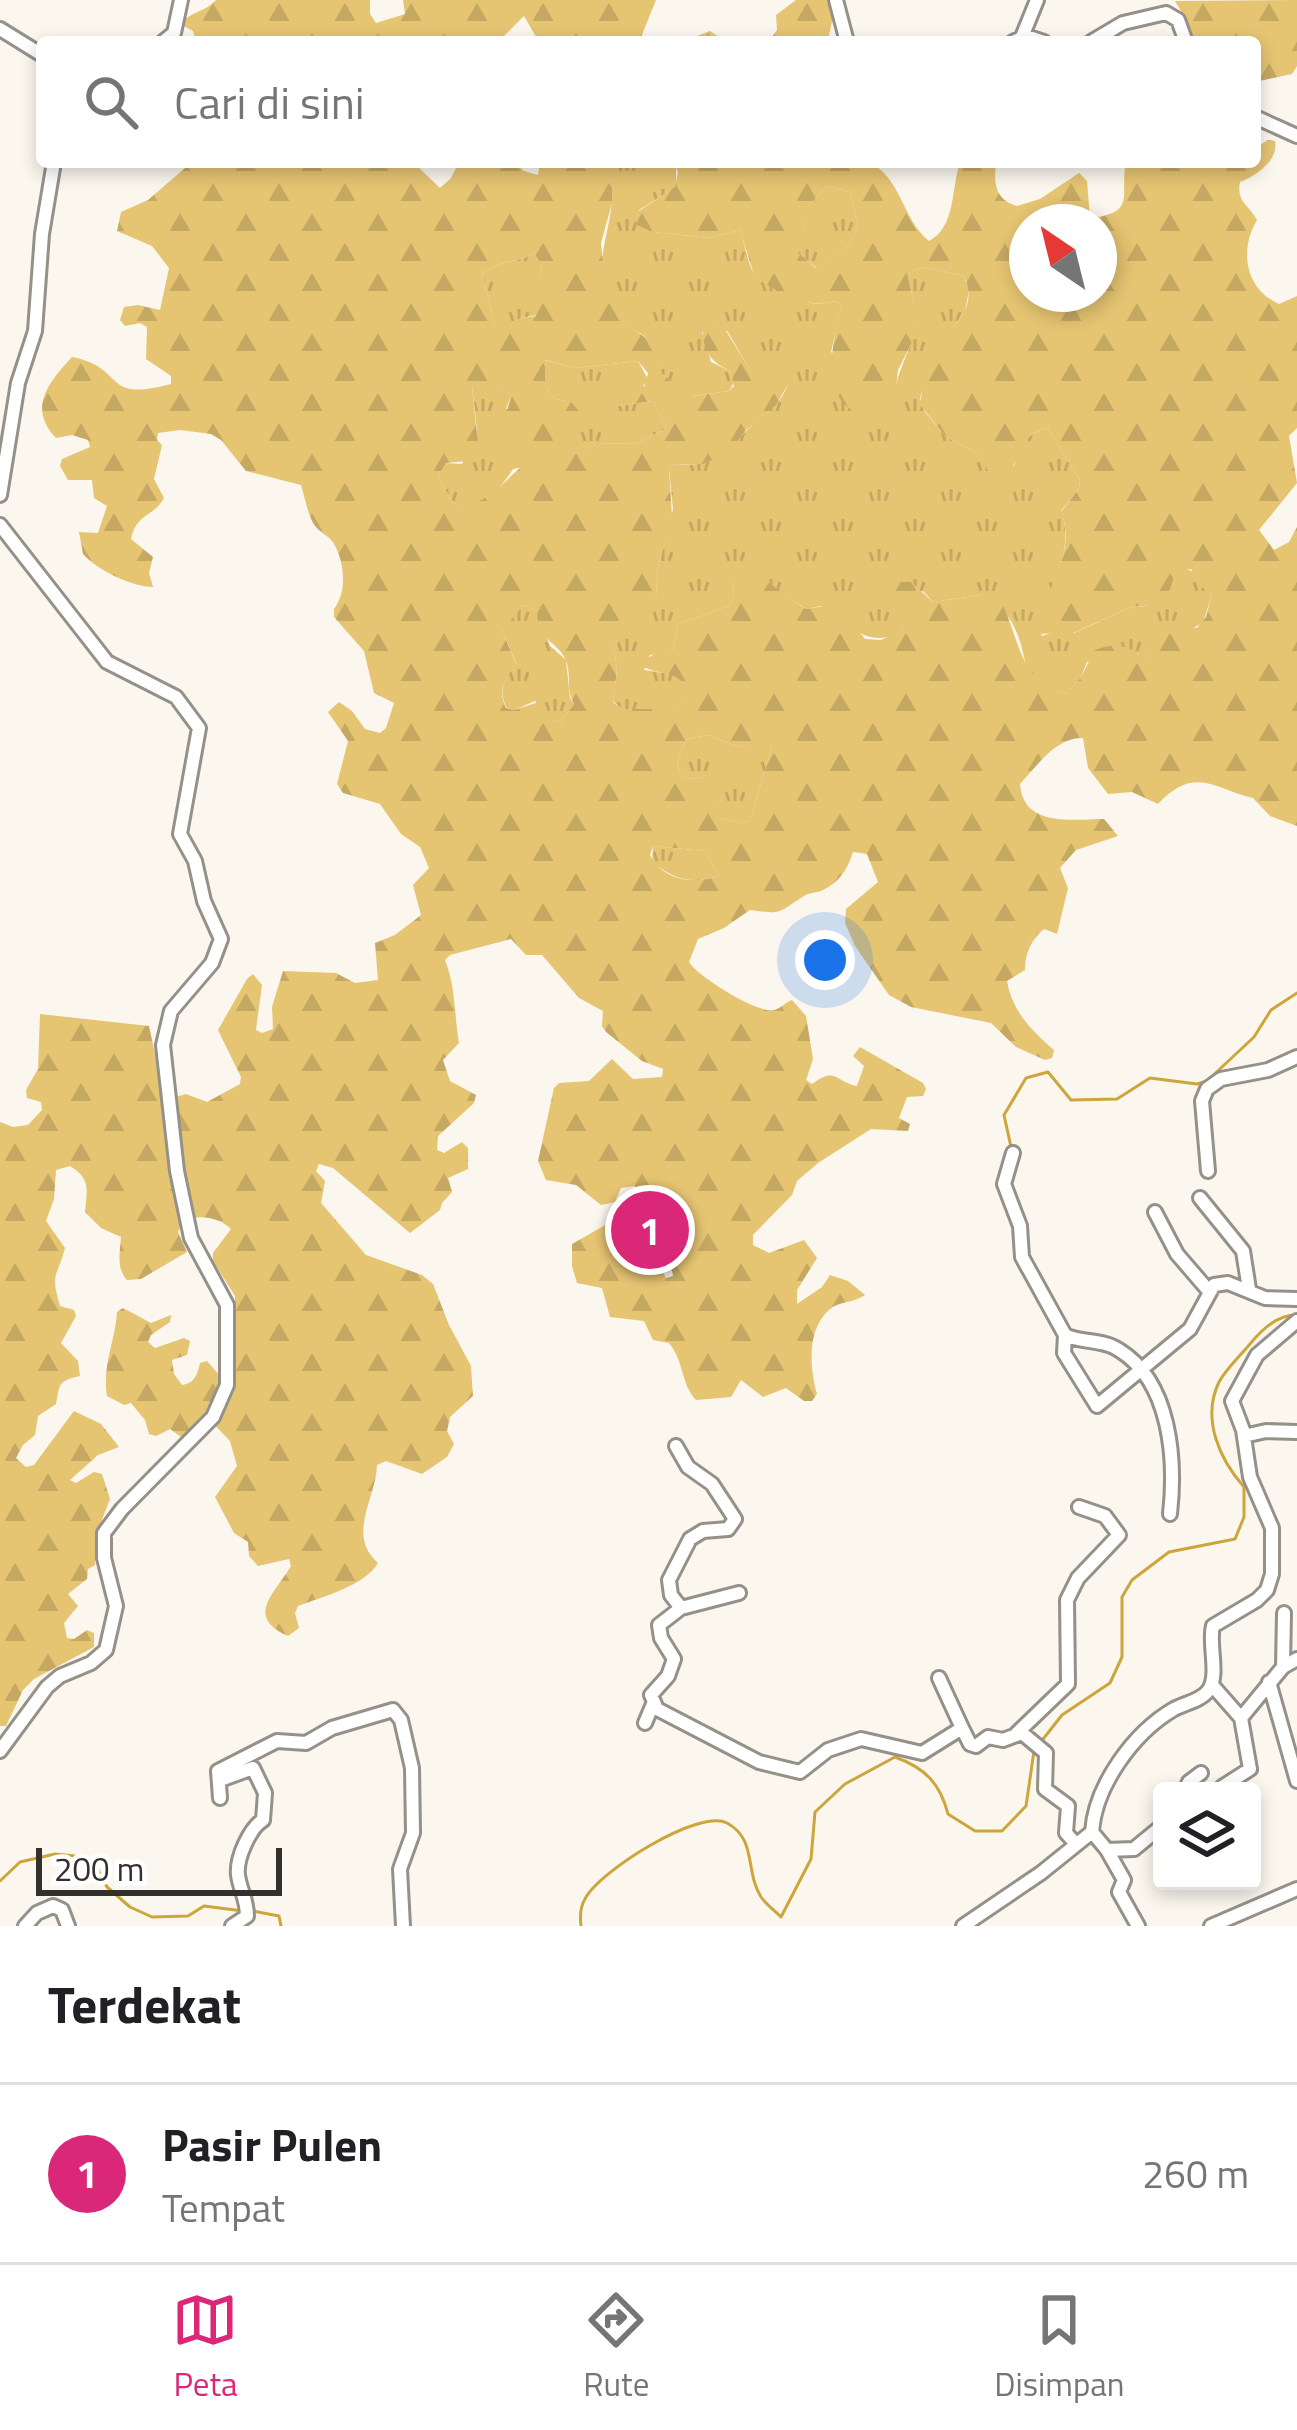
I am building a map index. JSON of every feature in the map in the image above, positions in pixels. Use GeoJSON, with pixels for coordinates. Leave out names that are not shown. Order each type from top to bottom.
{"type":"FeatureCollection","features":[{"type":"Feature","properties":{"kind":"street"},"geometry":{"type":"LineString","coordinates":[[170,36],[181,0]]}},
{"type":"Feature","properties":{"kind":"street"},"geometry":{"type":"LineString","coordinates":[[836,0],[845,36]]}},
{"type":"Feature","properties":{"kind":"street"},"geometry":{"type":"LineString","coordinates":[[1018,36],[1036,0]]}},
{"type":"Feature","properties":{"kind":"street"},"geometry":{"type":"LineString","coordinates":[[1101,36],[1123,22],[1166,13],[1179,22],[1184,36]]}},
{"type":"Feature","properties":{"kind":"street"},"geometry":{"type":"LineString","coordinates":[[0,29],[36,51]]}},
{"type":"Feature","properties":{"kind":"street"},"geometry":{"type":"LineString","coordinates":[[1261,120],[1297,136]]}},
{"type":"Feature","properties":{"kind":"street"},"geometry":{"type":"LineString","coordinates":[[0,495],[18,383],[40,301],[42,234],[53,168]]}},
{"type":"Feature","properties":{"kind":"street"},"geometry":{"type":"LineString","coordinates":[[0,526],[107,662],[176,697],[199,728],[180,834],[195,861],[204,901],[221,939],[212,963],[171,1011],[164,1045],[186,1216],[193,1248],[227,1305],[230,1353],[226,1385],[213,1417],[104,1533],[104,1558],[116,1606],[106,1650],[47,1687],[0,1751]]}},
{"type":"Feature","properties":{"kind":"street"},"geometry":{"type":"LineString","coordinates":[[1208,1171],[1202,1102],[1207,1089],[1221,1079],[1268,1070],[1297,1057]]}},
{"type":"Feature","properties":{"kind":"street"},"geometry":{"type":"LineString","coordinates":[[1013,1153],[1004,1184],[1020,1226],[1022,1257],[1065,1335],[1064,1353],[1095,1406],[1190,1329],[1208,1290],[1220,1282],[1265,1298],[1297,1299]]}},
{"type":"Feature","properties":{"kind":"street"},"geometry":{"type":"LineString","coordinates":[[1200,1198],[1243,1251],[1249,1289]]}},
{"type":"Feature","properties":{"kind":"street"},"geometry":{"type":"LineString","coordinates":[[1155,1212],[1177,1254],[1208,1290]]}},
{"type":"Feature","properties":{"kind":"street"},"geometry":{"type":"LineString","coordinates":[[963,1926],[1092,1832],[1097,1801],[1116,1767],[1168,1713],[1203,1696],[1212,1685],[1213,1626],[1267,1590],[1272,1574],[1272,1528],[1250,1477],[1244,1436],[1233,1412],[1234,1393],[1257,1355],[1297,1321]]}},
{"type":"Feature","properties":{"kind":"street"},"geometry":{"type":"LineString","coordinates":[[1065,1335],[1114,1347],[1142,1370],[1162,1411],[1172,1452],[1170,1514]]}},
{"type":"Feature","properties":{"kind":"street"},"geometry":{"type":"LineString","coordinates":[[1244,1436],[1297,1432]]}},
{"type":"Feature","properties":{"kind":"street"},"geometry":{"type":"LineString","coordinates":[[676,1446],[688,1467],[712,1484],[734,1519],[728,1529],[700,1532],[689,1540],[669,1580],[671,1595],[681,1608]]}},
{"type":"Feature","properties":{"kind":"street"},"geometry":{"type":"LineString","coordinates":[[939,1678],[973,1745],[988,1737],[1003,1740],[1017,1732],[1068,1684],[1067,1600],[1078,1578],[1118,1535],[1106,1516],[1079,1507]]}},
{"type":"Feature","properties":{"kind":"street"},"geometry":{"type":"LineString","coordinates":[[645,1723],[653,1705],[652,1693],[668,1676],[674,1659],[658,1626],[681,1608],[739,1593]]}},
{"type":"Feature","properties":{"kind":"street"},"geometry":{"type":"LineString","coordinates":[[1283,1666],[1284,1613]]}},
{"type":"Feature","properties":{"kind":"street"},"geometry":{"type":"LineString","coordinates":[[1241,1718],[1283,1666],[1297,1659]]}},
{"type":"Feature","properties":{"kind":"street"},"geometry":{"type":"LineString","coordinates":[[1269,1682],[1297,1781]]}},
{"type":"Feature","properties":{"kind":"street"},"geometry":{"type":"LineString","coordinates":[[1212,1685],[1241,1718],[1250,1769],[1229,1782]]}},
{"type":"Feature","properties":{"kind":"street"},"geometry":{"type":"LineString","coordinates":[[653,1705],[759,1762],[800,1772],[823,1752],[853,1741],[866,1739],[923,1753],[962,1728]]}},
{"type":"Feature","properties":{"kind":"street"},"geometry":{"type":"LineString","coordinates":[[220,1798],[219,1769],[278,1741],[306,1743],[332,1728],[394,1711],[401,1720],[412,1768],[413,1833],[400,1863],[403,1926]]}},
{"type":"Feature","properties":{"kind":"street"},"geometry":{"type":"LineString","coordinates":[[1017,1732],[1039,1748],[1045,1790],[1067,1805],[1066,1833],[1076,1844]]}},
{"type":"Feature","properties":{"kind":"street"},"geometry":{"type":"LineString","coordinates":[[220,1780],[252,1768],[262,1782],[263,1820],[254,1826],[238,1869],[247,1913],[232,1926]]}},
{"type":"Feature","properties":{"kind":"street"},"geometry":{"type":"LineString","coordinates":[[1189,1782],[1202,1774]]}},
{"type":"Feature","properties":{"kind":"street"},"geometry":{"type":"LineString","coordinates":[[1092,1832],[1125,1881],[1120,1894],[1138,1926]]}},
{"type":"Feature","properties":{"kind":"street"},"geometry":{"type":"LineString","coordinates":[[1107,1850],[1134,1849],[1153,1833]]}},
{"type":"Feature","properties":{"kind":"street"},"geometry":{"type":"LineString","coordinates":[[1211,1926],[1297,1888]]}},
{"type":"Feature","properties":{"kind":"street"},"geometry":{"type":"LineString","coordinates":[[25,1926],[37,1912],[53,1906],[62,1910],[68,1926]]}},
{"type":"Feature","properties":{"kind":"green space"},"geometry":{"type":"Polygon","coordinates":[[[216,0],[370,0],[376,23],[405,14],[403,0],[656,0],[641,36],[536,36],[524,16],[504,36],[194,36],[180,24],[216,0]]]}},
{"type":"Feature","properties":{"kind":"green space"},"geometry":{"type":"Polygon","coordinates":[[[796,0],[830,0],[835,8],[829,35],[773,36],[776,15],[796,0]]]}},
{"type":"Feature","properties":{"kind":"green space"},"geometry":{"type":"Polygon","coordinates":[[[1297,0],[1297,66],[1292,74],[1261,81],[1261,36],[1190,36],[1175,1],[1297,0]]]}},
{"type":"Feature","properties":{"kind":"green space"},"geometry":{"type":"Polygon","coordinates":[[[1275,141],[1270,161],[1259,171],[1240,182],[1239,188],[1257,220],[1248,244],[1252,279],[1279,304],[1297,296],[1297,428],[1289,436],[1297,483],[1259,530],[1274,550],[1289,542],[1297,527],[1297,826],[1270,816],[1253,798],[1206,783],[1183,785],[1158,804],[1132,792],[1108,794],[1088,768],[1083,738],[1064,742],[1048,754],[1020,784],[1030,808],[1065,820],[1104,819],[1118,836],[1076,850],[1060,868],[1068,888],[1057,934],[1044,929],[1039,933],[1025,970],[1007,981],[1024,1019],[1054,1050],[1052,1058],[1045,1060],[1016,1047],[991,1023],[911,1007],[889,995],[845,923],[846,909],[878,882],[867,854],[853,852],[842,874],[823,890],[780,911],[750,910],[698,939],[689,962],[716,985],[767,1010],[792,1000],[806,1016],[813,1059],[806,1080],[812,1084],[831,1075],[857,1086],[864,1066],[853,1056],[860,1047],[926,1089],[923,1096],[907,1097],[899,1118],[910,1124],[908,1131],[871,1129],[818,1163],[753,1235],[753,1245],[769,1253],[804,1240],[817,1258],[797,1290],[797,1304],[822,1287],[830,1275],[848,1281],[865,1295],[833,1307],[816,1328],[812,1362],[817,1394],[812,1401],[786,1388],[763,1397],[741,1380],[731,1397],[696,1400],[669,1343],[653,1340],[644,1321],[610,1317],[602,1288],[577,1283],[572,1244],[614,1220],[634,1219],[666,1278],[673,1276],[666,1241],[645,1213],[635,1186],[621,1188],[615,1202],[601,1205],[576,1185],[546,1180],[538,1161],[554,1088],[559,1083],[589,1081],[612,1059],[633,1079],[662,1077],[663,1069],[642,1061],[606,1032],[603,1011],[579,998],[542,955],[526,955],[511,939],[450,955],[445,960],[459,1043],[443,1060],[450,1081],[476,1095],[474,1103],[438,1136],[437,1150],[444,1153],[462,1142],[468,1148],[468,1169],[448,1178],[452,1192],[440,1210],[410,1233],[333,1168],[319,1164],[316,1171],[325,1181],[321,1203],[366,1255],[422,1275],[433,1284],[471,1366],[473,1396],[450,1417],[447,1431],[454,1444],[447,1457],[422,1474],[386,1461],[377,1465],[363,1529],[364,1541],[378,1563],[354,1584],[298,1606],[299,1628],[288,1636],[275,1629],[265,1613],[291,1566],[289,1559],[258,1566],[249,1556],[248,1542],[234,1533],[215,1497],[237,1466],[230,1441],[207,1417],[181,1437],[170,1429],[149,1434],[131,1403],[124,1405],[107,1396],[107,1364],[117,1312],[123,1308],[151,1323],[171,1315],[170,1322],[148,1342],[155,1348],[184,1338],[190,1341],[187,1355],[172,1360],[174,1374],[186,1384],[195,1378],[200,1363],[207,1361],[221,1377],[216,1392],[227,1399],[234,1373],[235,1296],[213,1261],[213,1253],[231,1229],[208,1218],[183,1221],[178,1232],[187,1252],[141,1279],[127,1280],[120,1265],[121,1237],[101,1228],[85,1212],[85,1180],[70,1166],[56,1170],[54,1199],[46,1221],[65,1248],[55,1287],[60,1306],[74,1310],[76,1316],[61,1343],[78,1361],[80,1376],[61,1385],[56,1404],[38,1416],[35,1435],[16,1458],[26,1467],[34,1465],[74,1411],[101,1424],[119,1447],[98,1455],[70,1480],[76,1483],[94,1472],[102,1474],[110,1499],[96,1535],[95,1565],[88,1569],[87,1579],[68,1594],[78,1606],[64,1623],[67,1638],[87,1630],[94,1633],[94,1647],[34,1679],[23,1690],[6,1726],[0,1726],[0,1122],[28,1125],[42,1110],[41,1102],[27,1098],[26,1090],[38,1069],[40,1014],[149,1026],[165,1100],[186,1094],[207,1102],[240,1084],[218,1030],[247,979],[253,974],[262,985],[256,1030],[262,1033],[273,1029],[272,1007],[283,971],[336,973],[355,983],[378,980],[375,943],[421,915],[413,885],[429,868],[420,847],[401,834],[380,804],[343,793],[337,784],[348,741],[328,712],[339,702],[365,729],[380,733],[394,703],[374,693],[364,651],[334,617],[343,586],[340,560],[332,541],[313,523],[301,485],[246,471],[211,434],[158,433],[162,445],[154,479],[164,498],[141,519],[131,539],[153,557],[149,573],[153,587],[115,576],[83,554],[79,532],[98,533],[107,506],[94,498],[92,480],[68,480],[60,466],[62,459],[90,447],[88,440],[72,435],[56,438],[47,427],[42,406],[49,386],[72,357],[101,369],[123,387],[149,389],[171,384],[171,376],[146,359],[147,327],[140,323],[125,326],[120,320],[124,307],[160,310],[169,268],[152,246],[117,231],[121,212],[148,200],[185,168],[419,168],[440,188],[456,168],[521,168],[538,175],[539,168],[612,168],[612,203],[601,243],[606,296],[623,322],[655,344],[661,373],[693,396],[729,391],[734,386],[732,372],[712,359],[706,348],[703,325],[710,320],[723,326],[747,365],[784,379],[787,386],[776,405],[746,430],[728,454],[669,469],[672,516],[658,567],[656,596],[643,625],[629,630],[614,647],[613,702],[622,709],[678,709],[683,696],[680,680],[638,664],[658,652],[673,651],[678,624],[729,606],[734,580],[743,577],[762,580],[806,609],[837,604],[865,639],[881,640],[903,630],[891,589],[895,582],[911,582],[933,602],[981,595],[999,598],[1028,667],[1049,687],[1066,694],[1095,650],[1121,646],[1144,659],[1152,652],[1152,629],[1166,625],[1197,628],[1206,617],[1212,594],[1200,586],[1191,569],[1177,569],[1167,597],[1154,605],[1131,607],[1073,633],[1034,634],[1030,625],[1063,555],[1066,540],[1061,512],[1080,480],[1048,428],[1027,439],[1009,472],[990,474],[978,454],[945,436],[921,406],[930,359],[968,301],[964,276],[925,267],[911,271],[915,336],[898,370],[893,417],[865,416],[839,398],[834,384],[832,352],[842,305],[803,301],[755,278],[740,230],[710,238],[652,232],[637,225],[639,211],[675,187],[676,168],[878,168],[929,241],[944,227],[959,168],[996,168],[997,189],[1013,204],[1009,204],[1009,312],[1117,312],[1117,210],[1126,168],[1261,168],[1261,144],[1275,141]],[[827,186],[807,207],[807,222],[794,249],[816,268],[848,246],[858,227],[850,192],[827,186]],[[534,253],[482,274],[495,326],[502,329],[536,316],[542,264],[534,253]],[[545,360],[545,386],[555,399],[571,402],[580,412],[580,426],[546,443],[510,446],[505,417],[512,394],[477,381],[472,386],[479,454],[476,460],[446,463],[438,477],[453,503],[470,504],[485,498],[533,460],[565,460],[596,443],[636,444],[667,428],[653,401],[616,406],[605,399],[605,391],[614,384],[645,386],[648,373],[638,361],[575,368],[545,360]],[[524,605],[502,630],[516,664],[502,690],[503,702],[514,710],[542,701],[553,720],[560,722],[574,704],[567,663],[541,630],[537,611],[524,605]],[[708,735],[687,739],[679,771],[689,779],[719,782],[722,797],[715,817],[750,821],[772,746],[769,740],[739,747],[708,735]],[[653,846],[650,855],[671,875],[699,880],[719,876],[705,851],[653,846]]]}},
{"type":"Feature","properties":{"kind":"green space"},"geometry":{"type":"Polygon","coordinates":[[[612,168],[676,168],[676,187],[639,210],[638,225],[653,232],[710,238],[740,230],[751,267],[762,281],[807,302],[842,305],[831,352],[893,417],[896,387],[915,327],[911,271],[925,267],[964,276],[969,290],[965,311],[930,360],[920,398],[925,412],[945,436],[1014,466],[1025,441],[1048,428],[1080,480],[1061,511],[1064,552],[1055,582],[1034,619],[1042,636],[1074,633],[1131,607],[1146,606],[1168,590],[1177,569],[1183,568],[1212,594],[1203,623],[1189,630],[1166,625],[1143,660],[1138,653],[1087,662],[1066,694],[1031,673],[1011,621],[981,595],[933,602],[923,591],[895,595],[903,630],[880,638],[860,633],[821,606],[806,609],[779,591],[734,580],[729,606],[678,624],[673,651],[650,655],[644,670],[682,682],[678,709],[622,709],[613,701],[614,647],[656,596],[673,509],[669,469],[724,453],[775,405],[787,386],[747,365],[728,332],[717,323],[702,332],[711,362],[736,379],[729,391],[692,396],[661,373],[648,339],[621,320],[605,297],[601,270],[612,168]]]}},
{"type":"Feature","properties":{"kind":"green space"},"geometry":{"type":"Polygon","coordinates":[[[1079,173],[1087,181],[1089,204],[1024,204],[1040,199],[1079,173]]]}},
{"type":"Feature","properties":{"kind":"green space"},"geometry":{"type":"Polygon","coordinates":[[[827,186],[850,192],[858,227],[848,246],[817,268],[793,249],[807,222],[807,207],[827,186]]]}},
{"type":"Feature","properties":{"kind":"green space"},"geometry":{"type":"Polygon","coordinates":[[[534,253],[542,264],[537,315],[502,330],[495,326],[482,274],[534,253]]]}},
{"type":"Feature","properties":{"kind":"green space"},"geometry":{"type":"Polygon","coordinates":[[[544,360],[575,368],[638,361],[649,381],[616,406],[653,401],[667,428],[636,444],[596,443],[565,461],[513,469],[489,497],[473,504],[453,503],[438,477],[446,463],[462,464],[477,429],[472,386],[477,380],[512,394],[506,409],[571,402],[555,399],[545,386],[544,360]]]}},
{"type":"Feature","properties":{"kind":"green space"},"geometry":{"type":"Polygon","coordinates":[[[524,605],[537,611],[550,646],[566,660],[574,704],[560,722],[535,701],[514,710],[504,702],[504,685],[516,663],[502,630],[524,605]]]}},
{"type":"Feature","properties":{"kind":"green space"},"geometry":{"type":"Polygon","coordinates":[[[708,735],[739,747],[769,739],[772,746],[750,821],[714,817],[722,797],[705,777],[689,779],[679,771],[687,739],[708,735]]]}},
{"type":"Feature","properties":{"kind":"green space"},"geometry":{"type":"Polygon","coordinates":[[[653,846],[705,851],[719,876],[692,880],[668,873],[652,862],[653,846]]]}},
{"type":"Feature","properties":{"kind":"waterway"},"geometry":{"type":"LineString","coordinates":[[1011,1147],[1004,1115],[1026,1078],[1048,1072],[1071,1100],[1117,1099],[1150,1078],[1207,1081],[1254,1037],[1271,1010],[1297,993]]}},
{"type":"Feature","properties":{"kind":"waterway"},"geometry":{"type":"LineString","coordinates":[[1040,1743],[1062,1715],[1110,1683],[1122,1657],[1122,1597],[1132,1580],[1169,1552],[1235,1539],[1244,1517],[1244,1487],[1216,1438],[1214,1396],[1225,1372],[1260,1333],[1276,1320],[1296,1315]]}},
{"type":"Feature","properties":{"kind":"waterway"},"geometry":{"type":"LineString","coordinates":[[581,1926],[585,1899],[609,1874],[673,1833],[713,1821],[727,1823],[743,1838],[756,1887],[781,1917],[811,1859],[815,1812],[845,1784],[895,1757],[930,1778],[948,1814],[975,1831],[1002,1831],[1026,1806],[1034,1751]]}},
{"type":"Feature","properties":{"kind":"waterway"},"geometry":{"type":"LineString","coordinates":[[0,1881],[20,1862],[55,1854],[75,1856],[96,1866],[107,1887],[130,1907],[152,1917],[188,1916],[204,1906],[243,1911]]}},
{"type":"Feature","properties":{"kind":"waterway"},"geometry":{"type":"LineString","coordinates":[[253,1911],[279,1916],[281,1926]]}},
{"type":"Feature","properties":{"kind":"place","name":"Pasir Pulen"},"geometry":{"type":"Point","coordinates":[650,1230]}}]}
